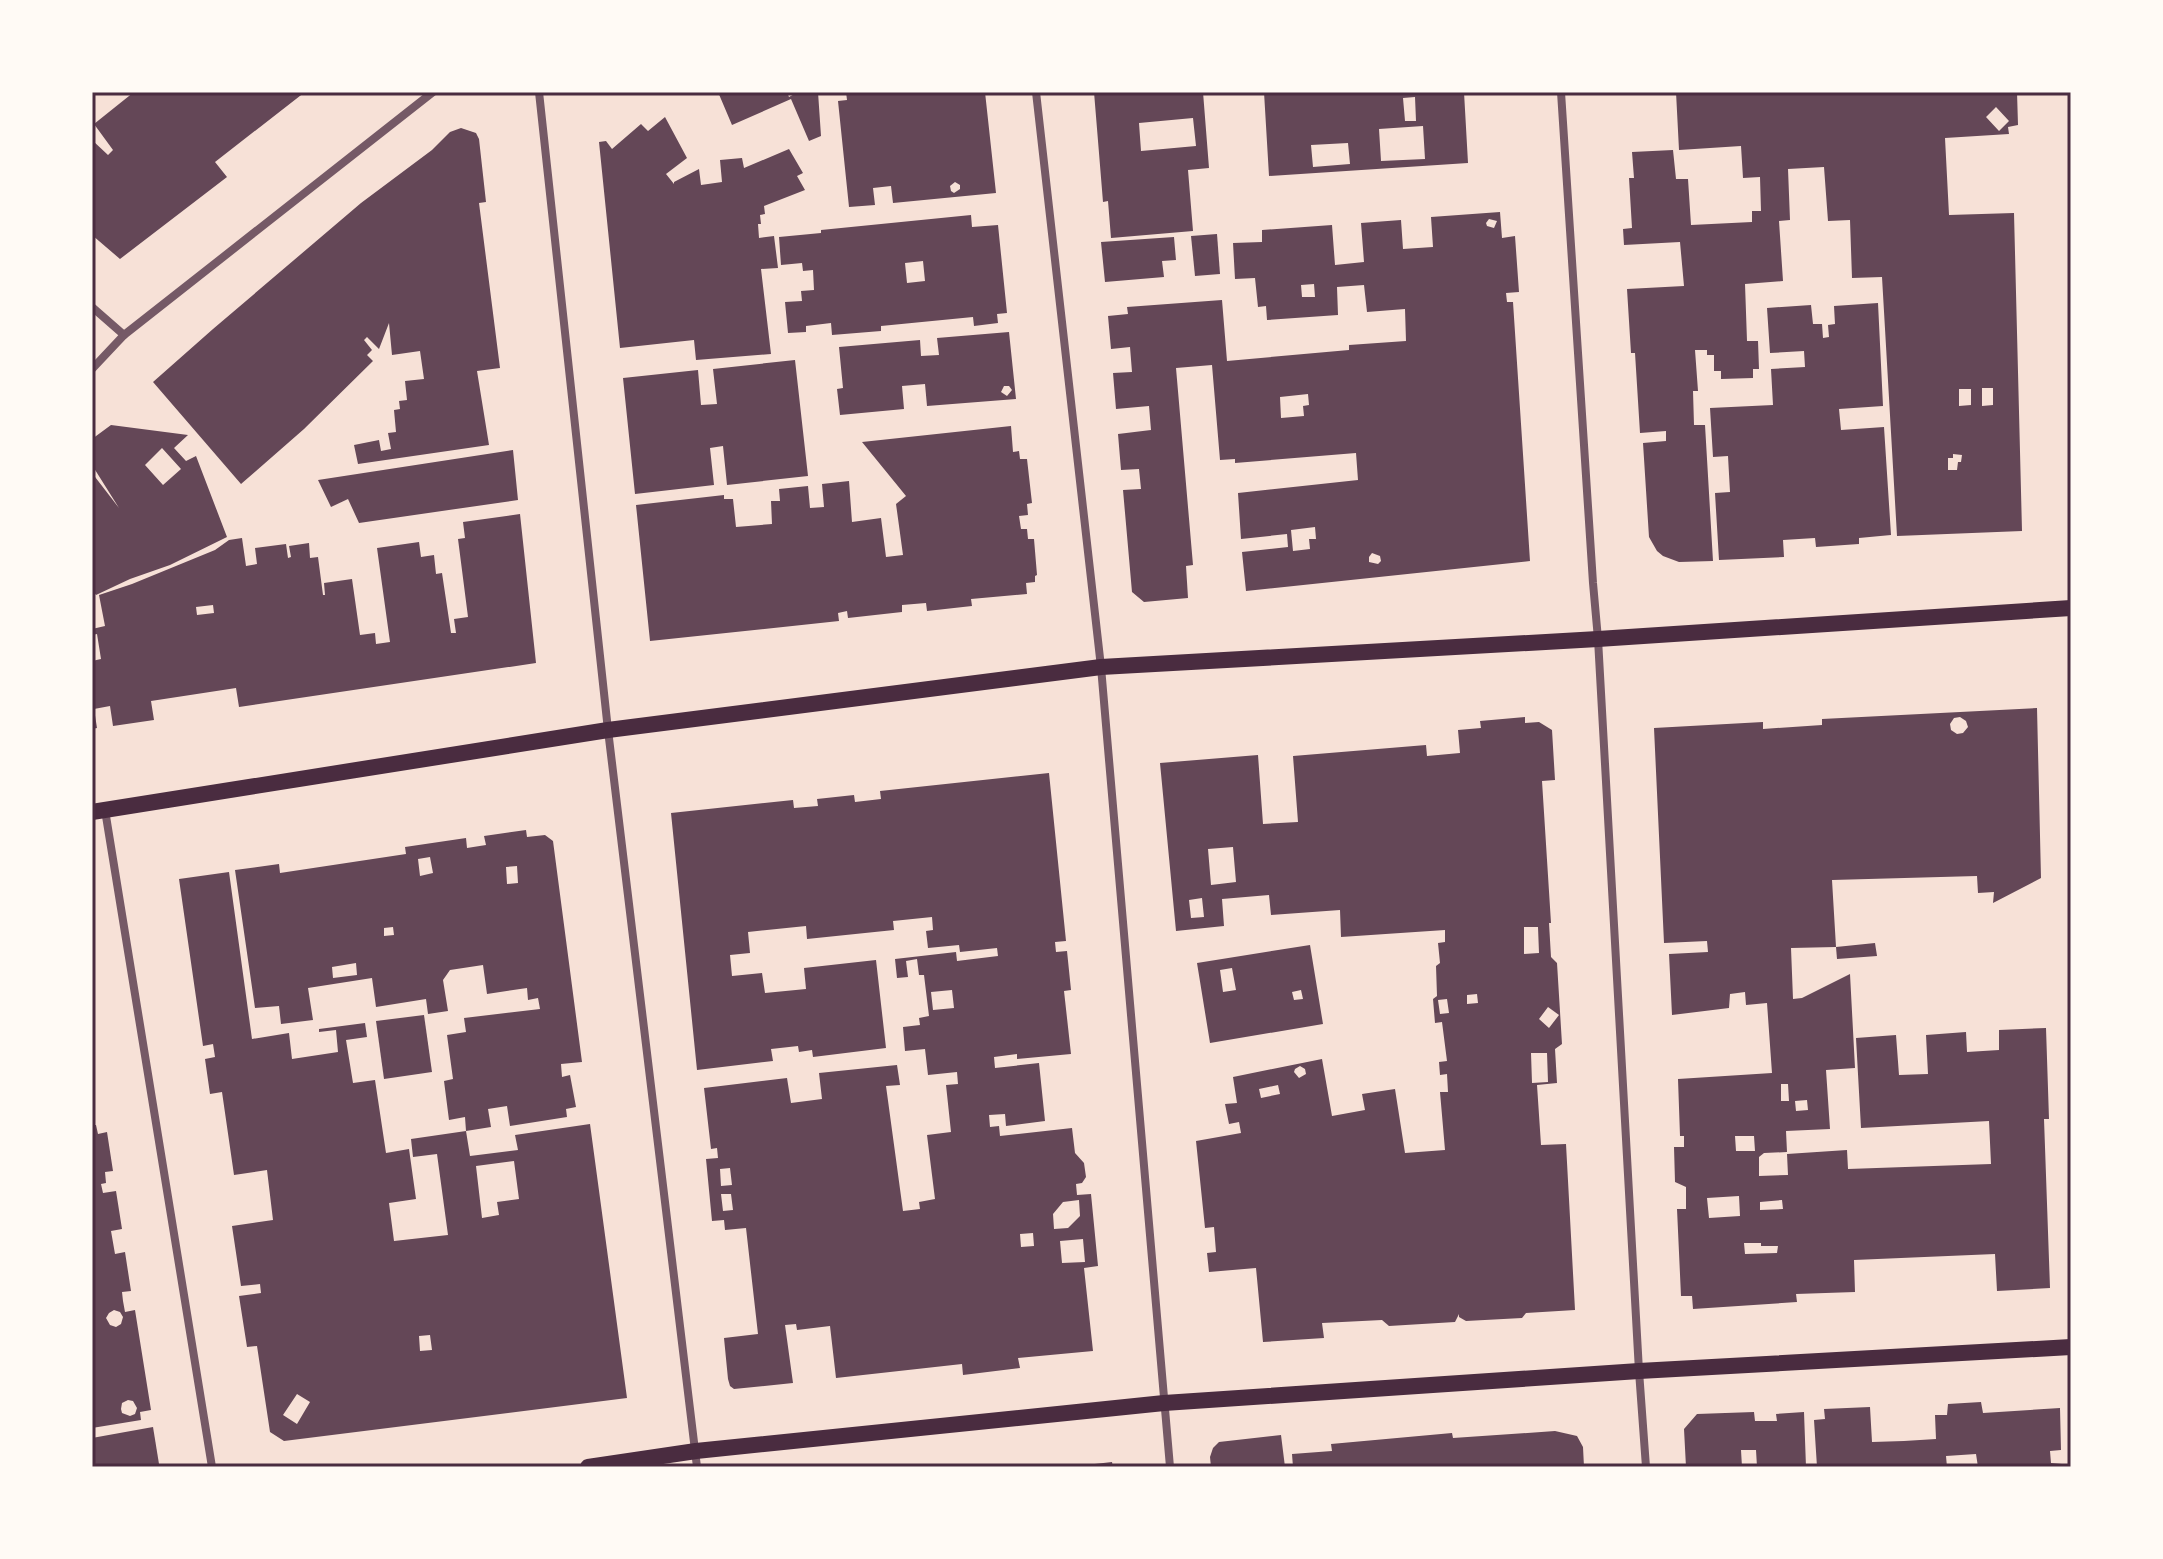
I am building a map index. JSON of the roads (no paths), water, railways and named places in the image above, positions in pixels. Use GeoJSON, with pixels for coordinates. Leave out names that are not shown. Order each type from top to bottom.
{"type":"FeatureCollection","features":[{"type":"Feature","properties":{"kind":"main road"},"geometry":{"type":"LineString","coordinates":[[99,811],[608,730],[1101,667],[2071,608]]}},
{"type":"Feature","properties":{"kind":"main road"},"geometry":{"type":"LineString","coordinates":[[588,1467],[697,1459],[1164,1403],[1639,1371],[2071,1347]]}},
{"type":"Feature","properties":{"kind":"street"},"geometry":{"type":"LineString","coordinates":[[92,369],[124,335],[433,92]]}},
{"type":"Feature","properties":{"kind":"street"},"geometry":{"type":"LineString","coordinates":[[539,92],[608,730],[697,1459]]}},
{"type":"Feature","properties":{"kind":"street"},"geometry":{"type":"LineString","coordinates":[[1036,92],[1101,667],[1170,1467]]}},
{"type":"Feature","properties":{"kind":"street"},"geometry":{"type":"LineString","coordinates":[[1561,92],[1598,639],[1646,1467]]}},
{"type":"Feature","properties":{"kind":"street"},"geometry":{"type":"LineString","coordinates":[[92,307],[124,335]]}},
{"type":"Feature","properties":{"kind":"street"},"geometry":{"type":"LineString","coordinates":[[99,811],[212,1467]]}}]}
